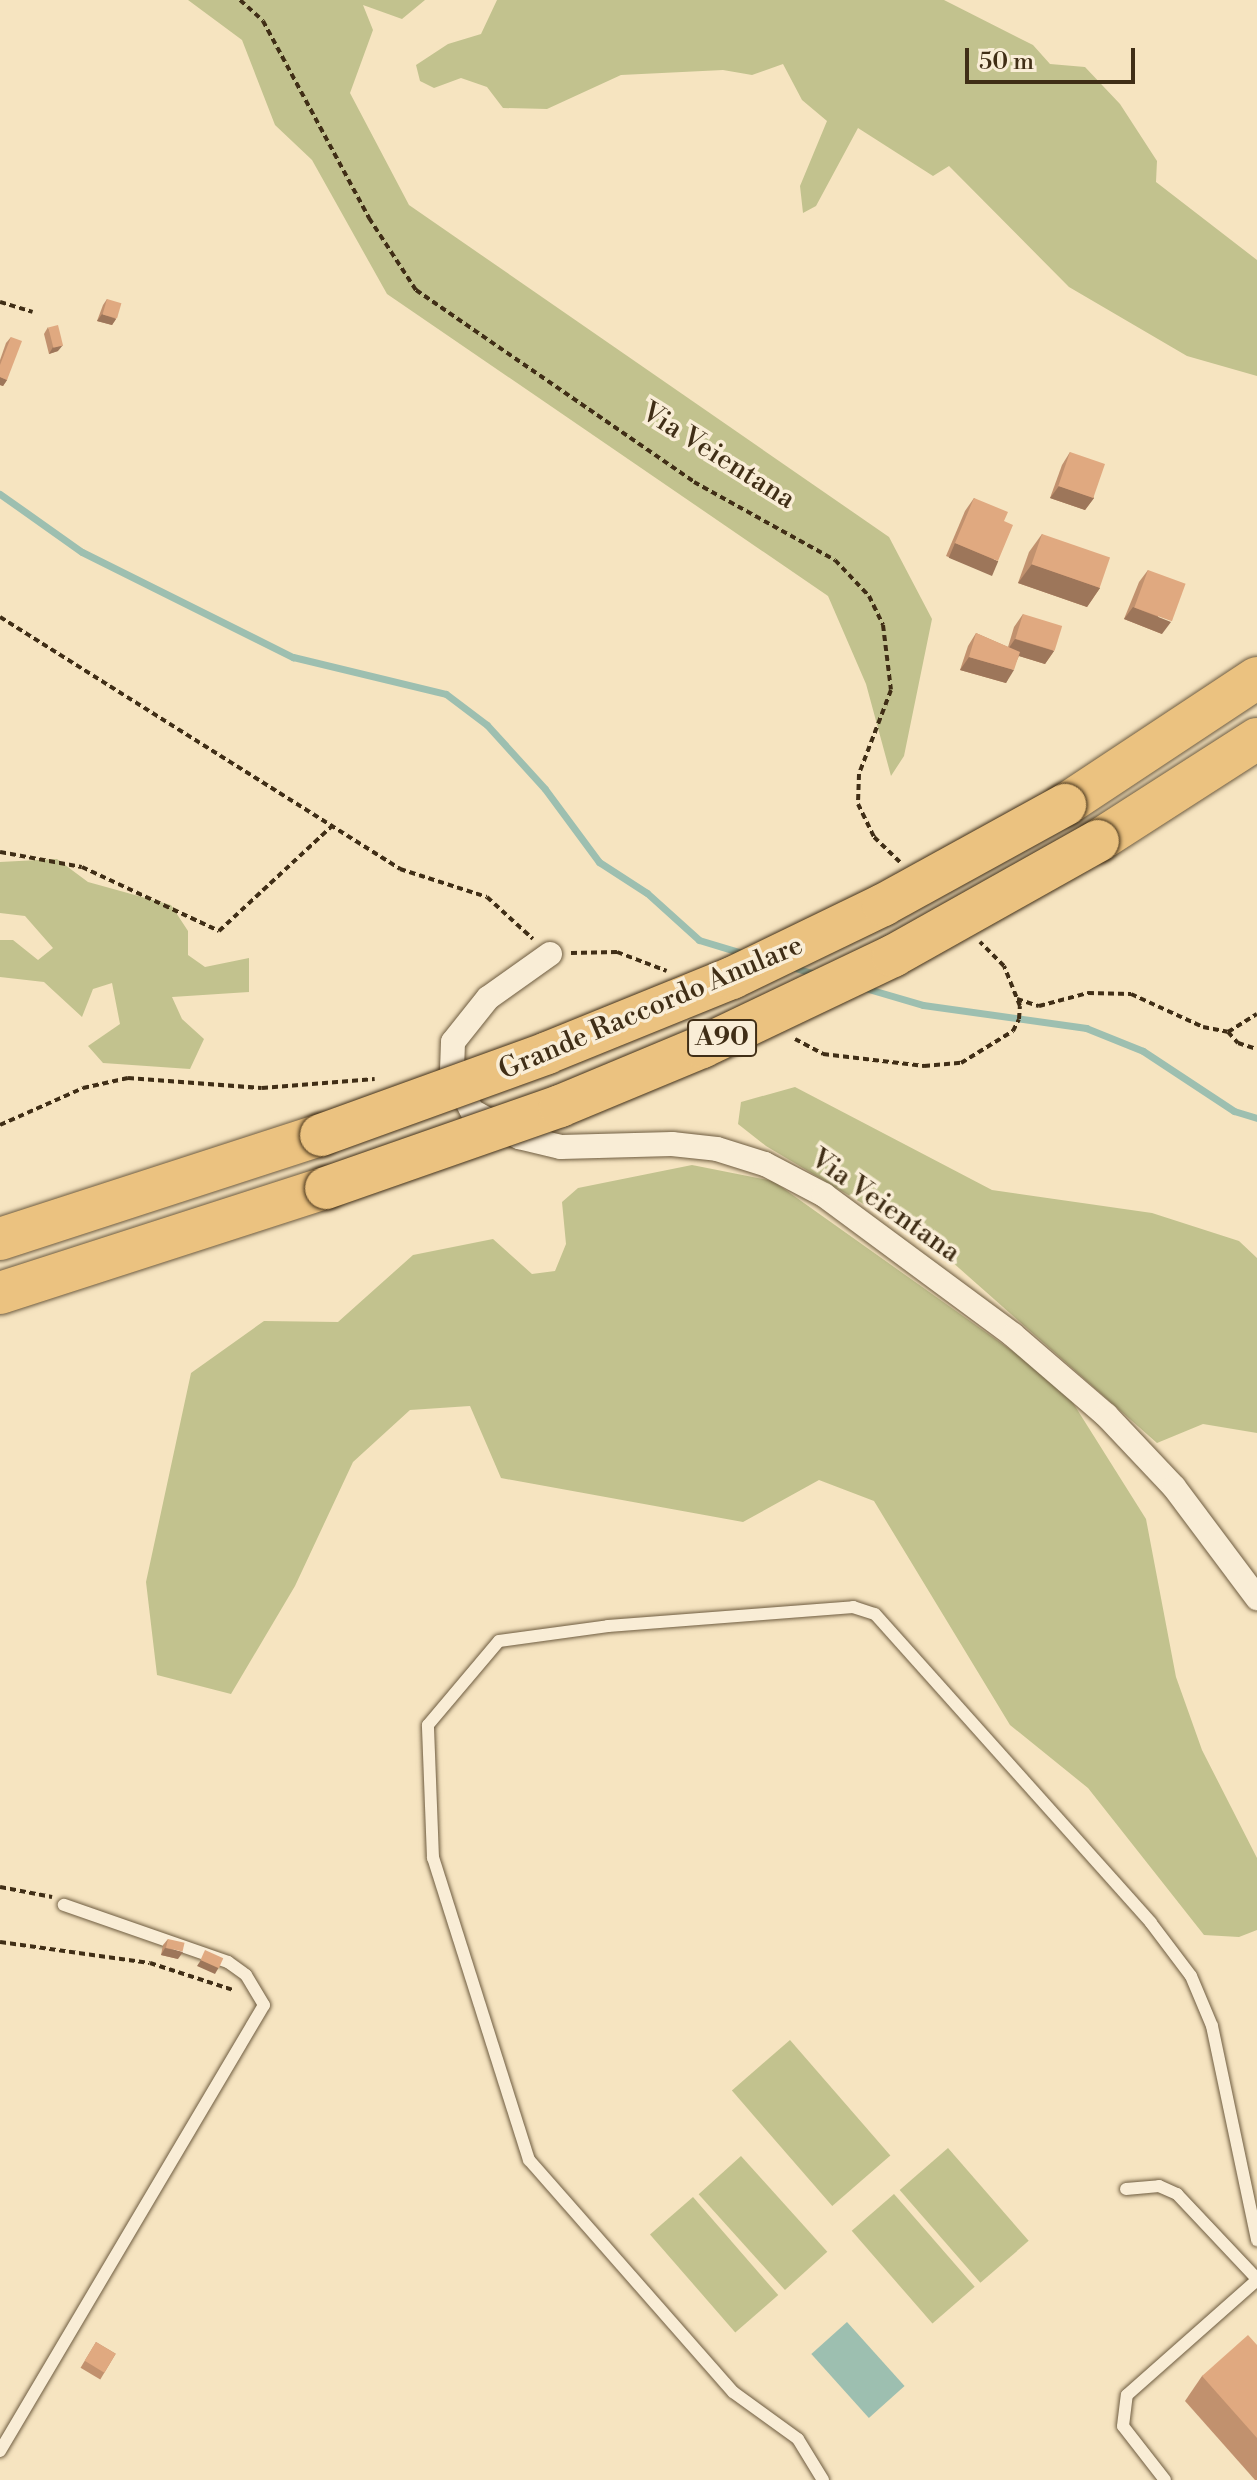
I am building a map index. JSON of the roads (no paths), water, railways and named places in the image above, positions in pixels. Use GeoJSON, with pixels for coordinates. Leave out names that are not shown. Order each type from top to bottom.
{"type":"FeatureCollection","features":[{"type":"Feature","properties":{"kind":"highway","name":"Grande Raccordo Anulare"},"geometry":{"type":"LineString","coordinates":[[0,1239],[321,1135],[519,1064],[732,978],[894,900],[1065,805],[1257,678]]}},
{"type":"Feature","properties":{"kind":"highway","name":"Grande Raccordo Anulare"},"geometry":{"type":"LineString","coordinates":[[0,1293],[326,1188],[560,1106],[702,1047],[893,956],[1098,841],[1257,739]]}},
{"type":"Feature","properties":{"kind":"street","name":"Via Veientana"},"geometry":{"type":"LineString","coordinates":[[550,954],[488,998],[458,1032],[451,1051],[452,1072],[472,1111],[519,1137],[561,1147],[672,1144],[717,1149],[765,1164],[824,1195],[1013,1335],[1106,1415],[1174,1487],[1257,1598]]}},
{"type":"Feature","properties":{"kind":"lane"},"geometry":{"type":"LineString","coordinates":[[823,2480],[798,2439],[733,2392],[529,2160],[433,1858],[428,1725],[499,1641],[608,1626],[853,1607],[875,1614],[1151,1923],[1195,1984],[1212,2026],[1257,2240]]}},
{"type":"Feature","properties":{"kind":"lane"},"geometry":{"type":"LineString","coordinates":[[0,2451],[264,2005],[246,1975],[228,1962],[64,1905]]}},
{"type":"Feature","properties":{"kind":"lane"},"geometry":{"type":"LineString","coordinates":[[1126,2189],[1159,2186],[1177,2194],[1257,2279],[1127,2395],[1123,2426],[1165,2480]]}},
{"type":"Feature","properties":{"kind":"waterway"},"geometry":{"type":"LineString","coordinates":[[0,494],[82,552],[293,657],[446,694],[487,725],[545,789],[599,862],[647,893],[699,940],[745,954]]}},
{"type":"Feature","properties":{"kind":"waterway"},"geometry":{"type":"LineString","coordinates":[[792,967],[818,975]]}},
{"type":"Feature","properties":{"kind":"waterway"},"geometry":{"type":"LineString","coordinates":[[865,988],[923,1005],[1086,1028],[1143,1051],[1234,1111],[1257,1118]]}}]}
